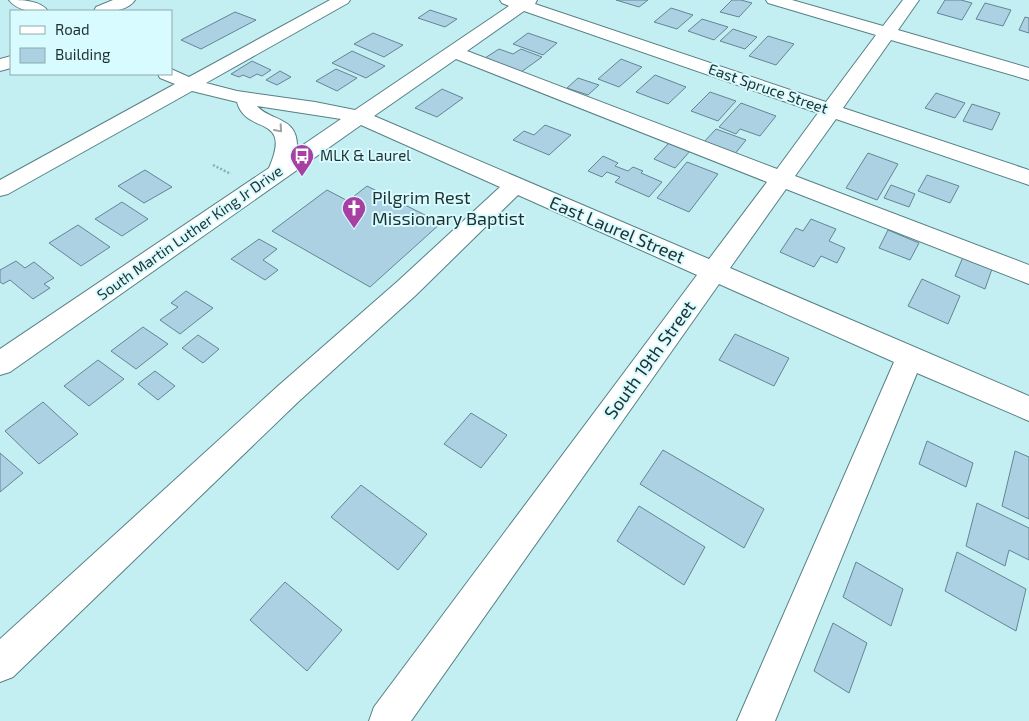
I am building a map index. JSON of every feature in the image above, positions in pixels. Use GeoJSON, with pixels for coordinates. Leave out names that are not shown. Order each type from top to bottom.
{"type":"FeatureCollection","features":[{"type":"Feature","properties":{"kind":"street"},"geometry":{"type":"LineString","coordinates":[[17,0],[38,10]]}},
{"type":"Feature","properties":{"kind":"street"},"geometry":{"type":"LineString","coordinates":[[104,10],[127,0]]}},
{"type":"Feature","properties":{"kind":"street"},"geometry":{"type":"LineString","coordinates":[[0,188],[342,0]]}},
{"type":"Feature","properties":{"kind":"street"},"geometry":{"type":"LineString","coordinates":[[774,0],[1029,74]]}},
{"type":"Feature","properties":{"kind":"street","name":"South 19th Street"},"geometry":{"type":"LineString","coordinates":[[388,721],[911,0]]}},
{"type":"Feature","properties":{"kind":"street","name":"South Martin Luther King Jr Drive"},"geometry":{"type":"LineString","coordinates":[[0,364],[454,52],[519,2]]}},
{"type":"Feature","properties":{"kind":"street","name":"East Spruce Street"},"geometry":{"type":"LineString","coordinates":[[519,2],[1029,178]]}},
{"type":"Feature","properties":{"kind":"street"},"geometry":{"type":"LineString","coordinates":[[454,52],[1029,275]]}},
{"type":"Feature","properties":{"kind":"street","name":"East Laurel Street"},"geometry":{"type":"LineString","coordinates":[[169,75],[211,92],[245,99],[310,107],[359,117],[1029,409]]}},
{"type":"Feature","properties":{"kind":"street"},"geometry":{"type":"LineString","coordinates":[[245,99],[249,111],[272,121],[280,128],[286,138],[288,149],[278,172]]}},
{"type":"Feature","properties":{"kind":"street"},"geometry":{"type":"LineString","coordinates":[[0,664],[288,394],[407,288],[515,186]]}},
{"type":"Feature","properties":{"kind":"street"},"geometry":{"type":"LineString","coordinates":[[756,721],[910,357]]}},
{"type":"Feature","properties":{"kind":"path"},"geometry":{"type":"LineString","coordinates":[[213,165],[236,177]]}},
{"type":"Feature","properties":{"kind":"building"},"geometry":{"type":"Polygon","coordinates":[[[616,0],[648,0],[639,7],[616,0]]]}},
{"type":"Feature","properties":{"kind":"building"},"geometry":{"type":"Polygon","coordinates":[[[732,0],[752,3],[739,17],[720,12],[732,0]]]}},
{"type":"Feature","properties":{"kind":"building"},"geometry":{"type":"Polygon","coordinates":[[[945,0],[961,0],[972,3],[962,20],[937,13],[945,0]]]}},
{"type":"Feature","properties":{"kind":"building"},"geometry":{"type":"Polygon","coordinates":[[[985,3],[1011,10],[1003,26],[976,19],[985,3]]]}},
{"type":"Feature","properties":{"kind":"building"},"geometry":{"type":"Polygon","coordinates":[[[671,8],[693,15],[677,29],[654,22],[671,8]]]}},
{"type":"Feature","properties":{"kind":"building"},"geometry":{"type":"Polygon","coordinates":[[[430,10],[457,19],[445,27],[418,18],[430,10]]]}},
{"type":"Feature","properties":{"kind":"building"},"geometry":{"type":"Polygon","coordinates":[[[235,12],[256,20],[201,49],[181,40],[235,12]]]}},
{"type":"Feature","properties":{"kind":"building"},"geometry":{"type":"Polygon","coordinates":[[[1025,17],[1029,18],[1029,33],[1019,30],[1025,17]]]}},
{"type":"Feature","properties":{"kind":"building"},"geometry":{"type":"Polygon","coordinates":[[[702,19],[728,27],[714,40],[688,31],[702,19]]]}},
{"type":"Feature","properties":{"kind":"building"},"geometry":{"type":"Polygon","coordinates":[[[733,29],[757,37],[745,49],[720,41],[733,29]]]}},
{"type":"Feature","properties":{"kind":"building"},"geometry":{"type":"Polygon","coordinates":[[[373,33],[403,45],[384,57],[354,44],[373,33]]]}},
{"type":"Feature","properties":{"kind":"building"},"geometry":{"type":"Polygon","coordinates":[[[528,33],[557,43],[543,55],[513,44],[528,33]]]}},
{"type":"Feature","properties":{"kind":"building"},"geometry":{"type":"Polygon","coordinates":[[[768,36],[794,44],[776,65],[749,56],[768,36]]]}},
{"type":"Feature","properties":{"kind":"building"},"geometry":{"type":"Polygon","coordinates":[[[499,49],[513,54],[521,49],[542,57],[521,72],[485,58],[499,49]]]}},
{"type":"Feature","properties":{"kind":"building"},"geometry":{"type":"Polygon","coordinates":[[[352,51],[385,66],[366,78],[332,63],[352,51]]]}},
{"type":"Feature","properties":{"kind":"building"},"geometry":{"type":"Polygon","coordinates":[[[621,59],[642,67],[619,87],[598,79],[621,59]]]}},
{"type":"Feature","properties":{"kind":"building"},"geometry":{"type":"Polygon","coordinates":[[[252,61],[271,70],[262,76],[257,74],[250,78],[231,74],[252,61]]]}},
{"type":"Feature","properties":{"kind":"building"},"geometry":{"type":"Polygon","coordinates":[[[336,69],[357,78],[337,91],[316,81],[336,69]]]}},
{"type":"Feature","properties":{"kind":"building"},"geometry":{"type":"Polygon","coordinates":[[[280,71],[291,77],[277,85],[266,80],[280,71]]]}},
{"type":"Feature","properties":{"kind":"building"},"geometry":{"type":"Polygon","coordinates":[[[655,75],[686,87],[668,104],[636,92],[655,75]]]}},
{"type":"Feature","properties":{"kind":"building"},"geometry":{"type":"Polygon","coordinates":[[[578,78],[599,85],[588,95],[567,88],[578,78]]]}},
{"type":"Feature","properties":{"kind":"building"},"geometry":{"type":"Polygon","coordinates":[[[442,89],[463,98],[437,117],[415,108],[442,89]]]}},
{"type":"Feature","properties":{"kind":"building"},"geometry":{"type":"Polygon","coordinates":[[[710,92],[736,101],[718,121],[691,111],[710,92]]]}},
{"type":"Feature","properties":{"kind":"building"},"geometry":{"type":"Polygon","coordinates":[[[936,93],[965,103],[955,118],[925,108],[936,93]]]}},
{"type":"Feature","properties":{"kind":"building"},"geometry":{"type":"Polygon","coordinates":[[[741,103],[776,116],[760,136],[740,129],[736,134],[719,127],[741,103]]]}},
{"type":"Feature","properties":{"kind":"building"},"geometry":{"type":"Polygon","coordinates":[[[972,104],[1000,113],[992,130],[963,121],[972,104]]]}},
{"type":"Feature","properties":{"kind":"building"},"geometry":{"type":"Polygon","coordinates":[[[545,125],[571,135],[549,155],[513,140],[524,131],[534,135],[545,125]]]}},
{"type":"Feature","properties":{"kind":"building"},"geometry":{"type":"Polygon","coordinates":[[[716,129],[746,140],[734,155],[703,143],[716,129]]]}},
{"type":"Feature","properties":{"kind":"building"},"geometry":{"type":"Polygon","coordinates":[[[670,142],[691,150],[675,168],[654,159],[670,142]]]}},
{"type":"Feature","properties":{"kind":"building"},"geometry":{"type":"Polygon","coordinates":[[[868,153],[898,164],[877,200],[846,188],[868,153]]]}},
{"type":"Feature","properties":{"kind":"building"},"geometry":{"type":"Polygon","coordinates":[[[603,156],[618,163],[615,166],[628,171],[633,167],[643,171],[641,173],[662,182],[649,197],[615,182],[620,177],[607,172],[602,177],[588,171],[603,156]]]}},
{"type":"Feature","properties":{"kind":"building"},"geometry":{"type":"Polygon","coordinates":[[[687,162],[718,174],[689,212],[657,198],[687,162]]]}},
{"type":"Feature","properties":{"kind":"building"},"geometry":{"type":"Polygon","coordinates":[[[145,170],[172,187],[144,203],[118,186],[145,170]]]}},
{"type":"Feature","properties":{"kind":"building"},"geometry":{"type":"Polygon","coordinates":[[[927,175],[959,186],[950,203],[918,191],[927,175]]]}},
{"type":"Feature","properties":{"kind":"building"},"geometry":{"type":"Polygon","coordinates":[[[891,185],[915,194],[909,207],[884,198],[891,185]]]}},
{"type":"Feature","properties":{"kind":"building"},"geometry":{"type":"Polygon","coordinates":[[[367,186],[441,223],[370,287],[272,231],[327,190],[348,201],[367,186]]]}},
{"type":"Feature","properties":{"kind":"building"},"geometry":{"type":"Polygon","coordinates":[[[122,202],[148,219],[122,236],[95,219],[122,202]]]}},
{"type":"Feature","properties":{"kind":"building"},"geometry":{"type":"Polygon","coordinates":[[[811,219],[836,229],[829,241],[845,248],[837,263],[821,256],[814,267],[780,252],[796,228],[803,231],[811,219]]]}},
{"type":"Feature","properties":{"kind":"building"},"geometry":{"type":"Polygon","coordinates":[[[78,225],[110,247],[81,266],[49,243],[78,225]]]}},
{"type":"Feature","properties":{"kind":"building"},"geometry":{"type":"Polygon","coordinates":[[[888,230],[919,243],[910,260],[879,248],[888,230]]]}},
{"type":"Feature","properties":{"kind":"building"},"geometry":{"type":"Polygon","coordinates":[[[259,239],[277,249],[263,260],[278,270],[265,280],[231,259],[259,239]]]}},
{"type":"Feature","properties":{"kind":"building"},"geometry":{"type":"Polygon","coordinates":[[[963,257],[992,269],[985,289],[955,276],[963,257]]]}},
{"type":"Feature","properties":{"kind":"building"},"geometry":{"type":"Polygon","coordinates":[[[16,261],[25,268],[34,262],[54,278],[44,284],[50,288],[33,299],[10,280],[3,284],[0,282],[0,270],[16,261]]]}},
{"type":"Feature","properties":{"kind":"building"},"geometry":{"type":"Polygon","coordinates":[[[922,279],[960,296],[948,324],[908,306],[922,279]]]}},
{"type":"Feature","properties":{"kind":"building"},"geometry":{"type":"Polygon","coordinates":[[[186,291],[213,308],[180,334],[160,320],[178,307],[171,303],[186,291]]]}},
{"type":"Feature","properties":{"kind":"building"},"geometry":{"type":"Polygon","coordinates":[[[143,327],[168,344],[136,369],[111,351],[143,327]]]}},
{"type":"Feature","properties":{"kind":"building"},"geometry":{"type":"Polygon","coordinates":[[[735,334],[789,358],[774,386],[719,360],[735,334]]]}},
{"type":"Feature","properties":{"kind":"building"},"geometry":{"type":"Polygon","coordinates":[[[198,335],[219,349],[203,363],[182,348],[198,335]]]}},
{"type":"Feature","properties":{"kind":"building"},"geometry":{"type":"Polygon","coordinates":[[[98,360],[124,379],[89,406],[64,386],[98,360]]]}},
{"type":"Feature","properties":{"kind":"building"},"geometry":{"type":"Polygon","coordinates":[[[155,371],[175,386],[158,400],[138,384],[155,371]]]}},
{"type":"Feature","properties":{"kind":"building"},"geometry":{"type":"Polygon","coordinates":[[[43,402],[78,434],[39,464],[5,431],[43,402]]]}},
{"type":"Feature","properties":{"kind":"building"},"geometry":{"type":"Polygon","coordinates":[[[471,413],[507,435],[481,468],[444,444],[471,413]]]}},
{"type":"Feature","properties":{"kind":"building"},"geometry":{"type":"Polygon","coordinates":[[[927,441],[973,463],[966,487],[919,464],[927,441]]]}},
{"type":"Feature","properties":{"kind":"building"},"geometry":{"type":"Polygon","coordinates":[[[663,450],[764,509],[744,548],[640,484],[663,450]]]}},
{"type":"Feature","properties":{"kind":"building"},"geometry":{"type":"Polygon","coordinates":[[[1015,451],[1029,457],[1029,519],[1002,506],[1015,451]]]}},
{"type":"Feature","properties":{"kind":"building"},"geometry":{"type":"Polygon","coordinates":[[[0,453],[23,473],[0,492],[0,453]]]}},
{"type":"Feature","properties":{"kind":"building"},"geometry":{"type":"Polygon","coordinates":[[[361,485],[427,534],[398,570],[331,517],[361,485]]]}},
{"type":"Feature","properties":{"kind":"building"},"geometry":{"type":"Polygon","coordinates":[[[977,503],[1029,528],[1029,560],[1009,550],[1005,566],[966,546],[977,503]]]}},
{"type":"Feature","properties":{"kind":"building"},"geometry":{"type":"Polygon","coordinates":[[[639,506],[705,547],[684,585],[617,541],[639,506]]]}},
{"type":"Feature","properties":{"kind":"building"},"geometry":{"type":"Polygon","coordinates":[[[957,552],[1026,589],[1016,631],[945,591],[957,552]]]}},
{"type":"Feature","properties":{"kind":"building"},"geometry":{"type":"Polygon","coordinates":[[[856,562],[903,589],[891,626],[843,597],[856,562]]]}},
{"type":"Feature","properties":{"kind":"building"},"geometry":{"type":"Polygon","coordinates":[[[285,582],[342,630],[307,671],[250,620],[285,582]]]}},
{"type":"Feature","properties":{"kind":"building"},"geometry":{"type":"Polygon","coordinates":[[[833,623],[867,643],[849,693],[814,671],[833,623]]]}},
{"type":"Feature","properties":{"kind":"place","name":"MLK & Laurel"},"geometry":{"type":"Point","coordinates":[302,177]}},
{"type":"Feature","properties":{"kind":"place","name":"Pilgrim Rest Missionary Baptist"},"geometry":{"type":"Point","coordinates":[354,229]}}]}
